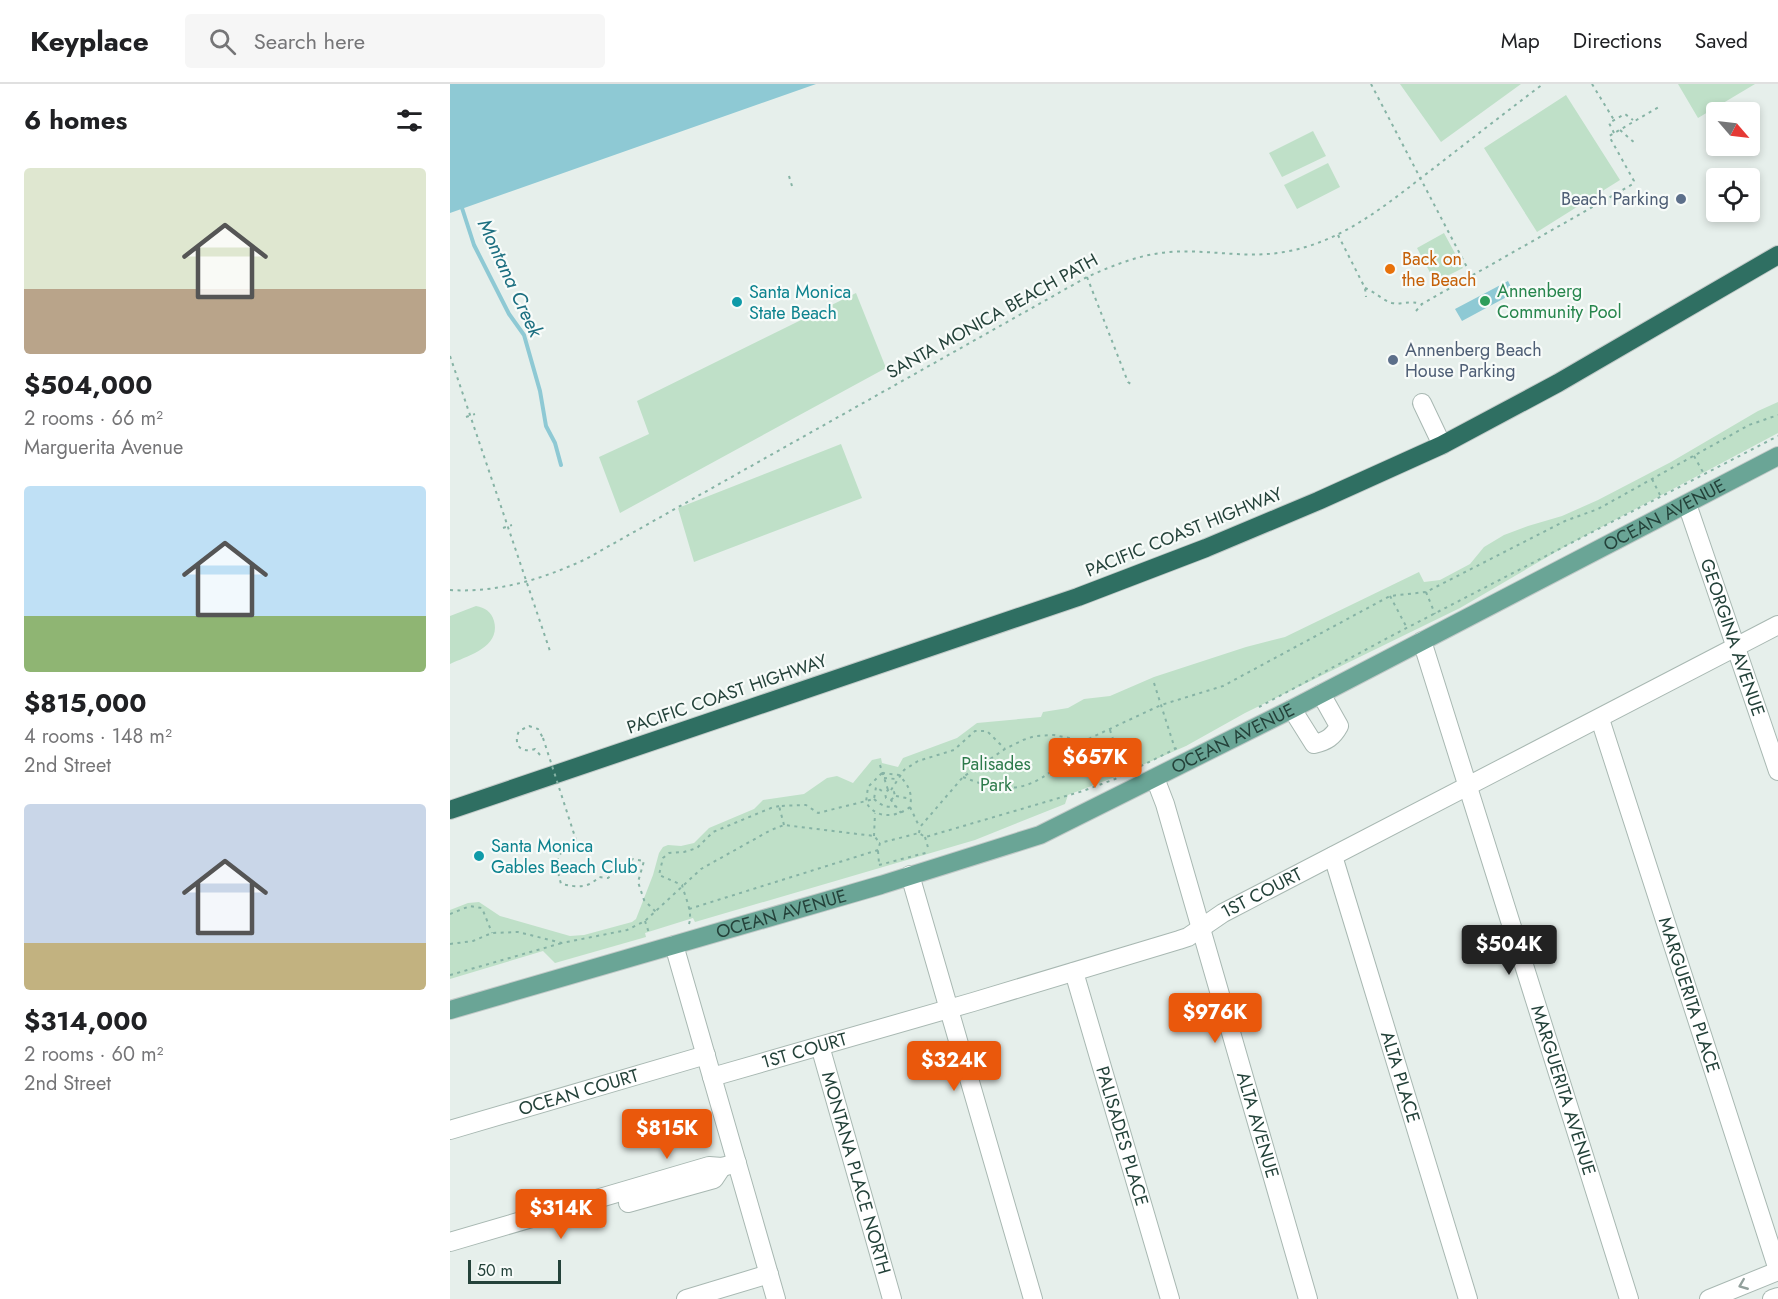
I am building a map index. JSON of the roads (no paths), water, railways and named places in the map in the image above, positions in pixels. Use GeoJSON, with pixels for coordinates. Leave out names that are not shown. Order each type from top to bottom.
{"type":"FeatureCollection","features":[{"type":"Feature","properties":{"kind":"highway","name":"PACIFIC COAST HIGHWAY"},"geometry":{"type":"LineString","coordinates":[[450,810],[1078,597],[1206,549],[1442,445],[1558,383],[1778,255]]}},
{"type":"Feature","properties":{"kind":"main road","name":"OCEAN AVENUE"},"geometry":{"type":"LineString","coordinates":[[450,1010],[1040,836],[1292,709],[1778,456]]}},
{"type":"Feature","properties":{"kind":"main road"},"geometry":{"type":"LineString","coordinates":[[1749,472],[1778,467]]}},
{"type":"Feature","properties":{"kind":"street"},"geometry":{"type":"LineString","coordinates":[[1422,403],[1442,445]]}},
{"type":"Feature","properties":{"kind":"street","name":"GEORGINA AVENUE"},"geometry":{"type":"LineString","coordinates":[[1687,504],[1778,771]]}},
{"type":"Feature","properties":{"kind":"street","name":"1ST COURT"},"geometry":{"type":"LineString","coordinates":[[712,1077],[1179,940],[1223,913],[1778,625]]}},
{"type":"Feature","properties":{"kind":"street","name":"MARGUERITA AVENUE"},"geometry":{"type":"LineString","coordinates":[[1422,641],[1629,1299]]}},
{"type":"Feature","properties":{"kind":"street"},"geometry":{"type":"LineString","coordinates":[[1292,709],[1311,750],[1333,737],[1347,725],[1321,694]]}},
{"type":"Feature","properties":{"kind":"street","name":"MARGUERITA PLACE"},"geometry":{"type":"LineString","coordinates":[[1600,719],[1778,1270]]}},
{"type":"Feature","properties":{"kind":"street","name":"ALTA AVENUE"},"geometry":{"type":"LineString","coordinates":[[1155,778],[1165,804],[1308,1299]]}},
{"type":"Feature","properties":{"kind":"street","name":"ALTA PLACE"},"geometry":{"type":"LineString","coordinates":[[1333,856],[1468,1299]]}},
{"type":"Feature","properties":{"kind":"street"},"geometry":{"type":"LineString","coordinates":[[910,875],[1033,1299]]}},
{"type":"Feature","properties":{"kind":"street"},"geometry":{"type":"LineString","coordinates":[[674,945],[712,1077],[729,1165],[776,1299]]}},
{"type":"Feature","properties":{"kind":"street","name":"PALISADES PLACE"},"geometry":{"type":"LineString","coordinates":[[1074,972],[1170,1299]]}},
{"type":"Feature","properties":{"kind":"street","name":"MONTANA PLACE NORTH"},"geometry":{"type":"LineString","coordinates":[[820,1046],[892,1299]]}},
{"type":"Feature","properties":{"kind":"street","name":"OCEAN COURT"},"geometry":{"type":"LineString","coordinates":[[450,1130],[706,1055]]}},
{"type":"Feature","properties":{"kind":"street"},"geometry":{"type":"LineString","coordinates":[[450,1242],[489,1236],[620,1199],[709,1166],[729,1165]]}},
{"type":"Feature","properties":{"kind":"street"},"geometry":{"type":"LineString","coordinates":[[450,1253],[489,1236]]}},
{"type":"Feature","properties":{"kind":"street"},"geometry":{"type":"LineString","coordinates":[[1709,1299],[1778,1270]]}},
{"type":"Feature","properties":{"kind":"street"},"geometry":{"type":"LineString","coordinates":[[686,1299],[769,1274]]}},
{"type":"Feature","properties":{"kind":"street"},"geometry":{"type":"LineString","coordinates":[[1772,1299],[1778,1297]]}},
{"type":"Feature","properties":{"kind":"water"},"geometry":{"type":"Polygon","coordinates":[[[450,84],[816,84],[450,213],[450,84]]]}},
{"type":"Feature","properties":{"kind":"water","name":"Annenberg Community Pool"},"geometry":{"type":"Polygon","coordinates":[[[1508,281],[1514,293],[1462,321],[1455,309],[1508,281]]]}},
{"type":"Feature","properties":{"kind":"waterway","name":"Montana Creek"},"geometry":{"type":"LineString","coordinates":[[462,208],[474,245],[509,314],[524,335],[540,391],[546,426],[555,443],[561,465]]}},
{"type":"Feature","properties":{"kind":"place","name":"Beach Parking"},"geometry":{"type":"Point","coordinates":[1681,199]}},
{"type":"Feature","properties":{"kind":"place","name":"Back on the Beach"},"geometry":{"type":"Point","coordinates":[1390,269]}},
{"type":"Feature","properties":{"kind":"place","name":"Annenberg Community Pool"},"geometry":{"type":"Point","coordinates":[1485,301]}},
{"type":"Feature","properties":{"kind":"place","name":"Santa Monica State Beach"},"geometry":{"type":"Point","coordinates":[737,302]}},
{"type":"Feature","properties":{"kind":"place","name":"Annenberg Beach House Parking"},"geometry":{"type":"Point","coordinates":[1393,360]}},
{"type":"Feature","properties":{"kind":"place","name":"Santa Monica Gables Beach Club"},"geometry":{"type":"Point","coordinates":[479,856]}},
{"type":"Feature","properties":{"kind":"park label","name":"Palisades Park"},"geometry":{"type":"Point","coordinates":[996,774]}}]}
